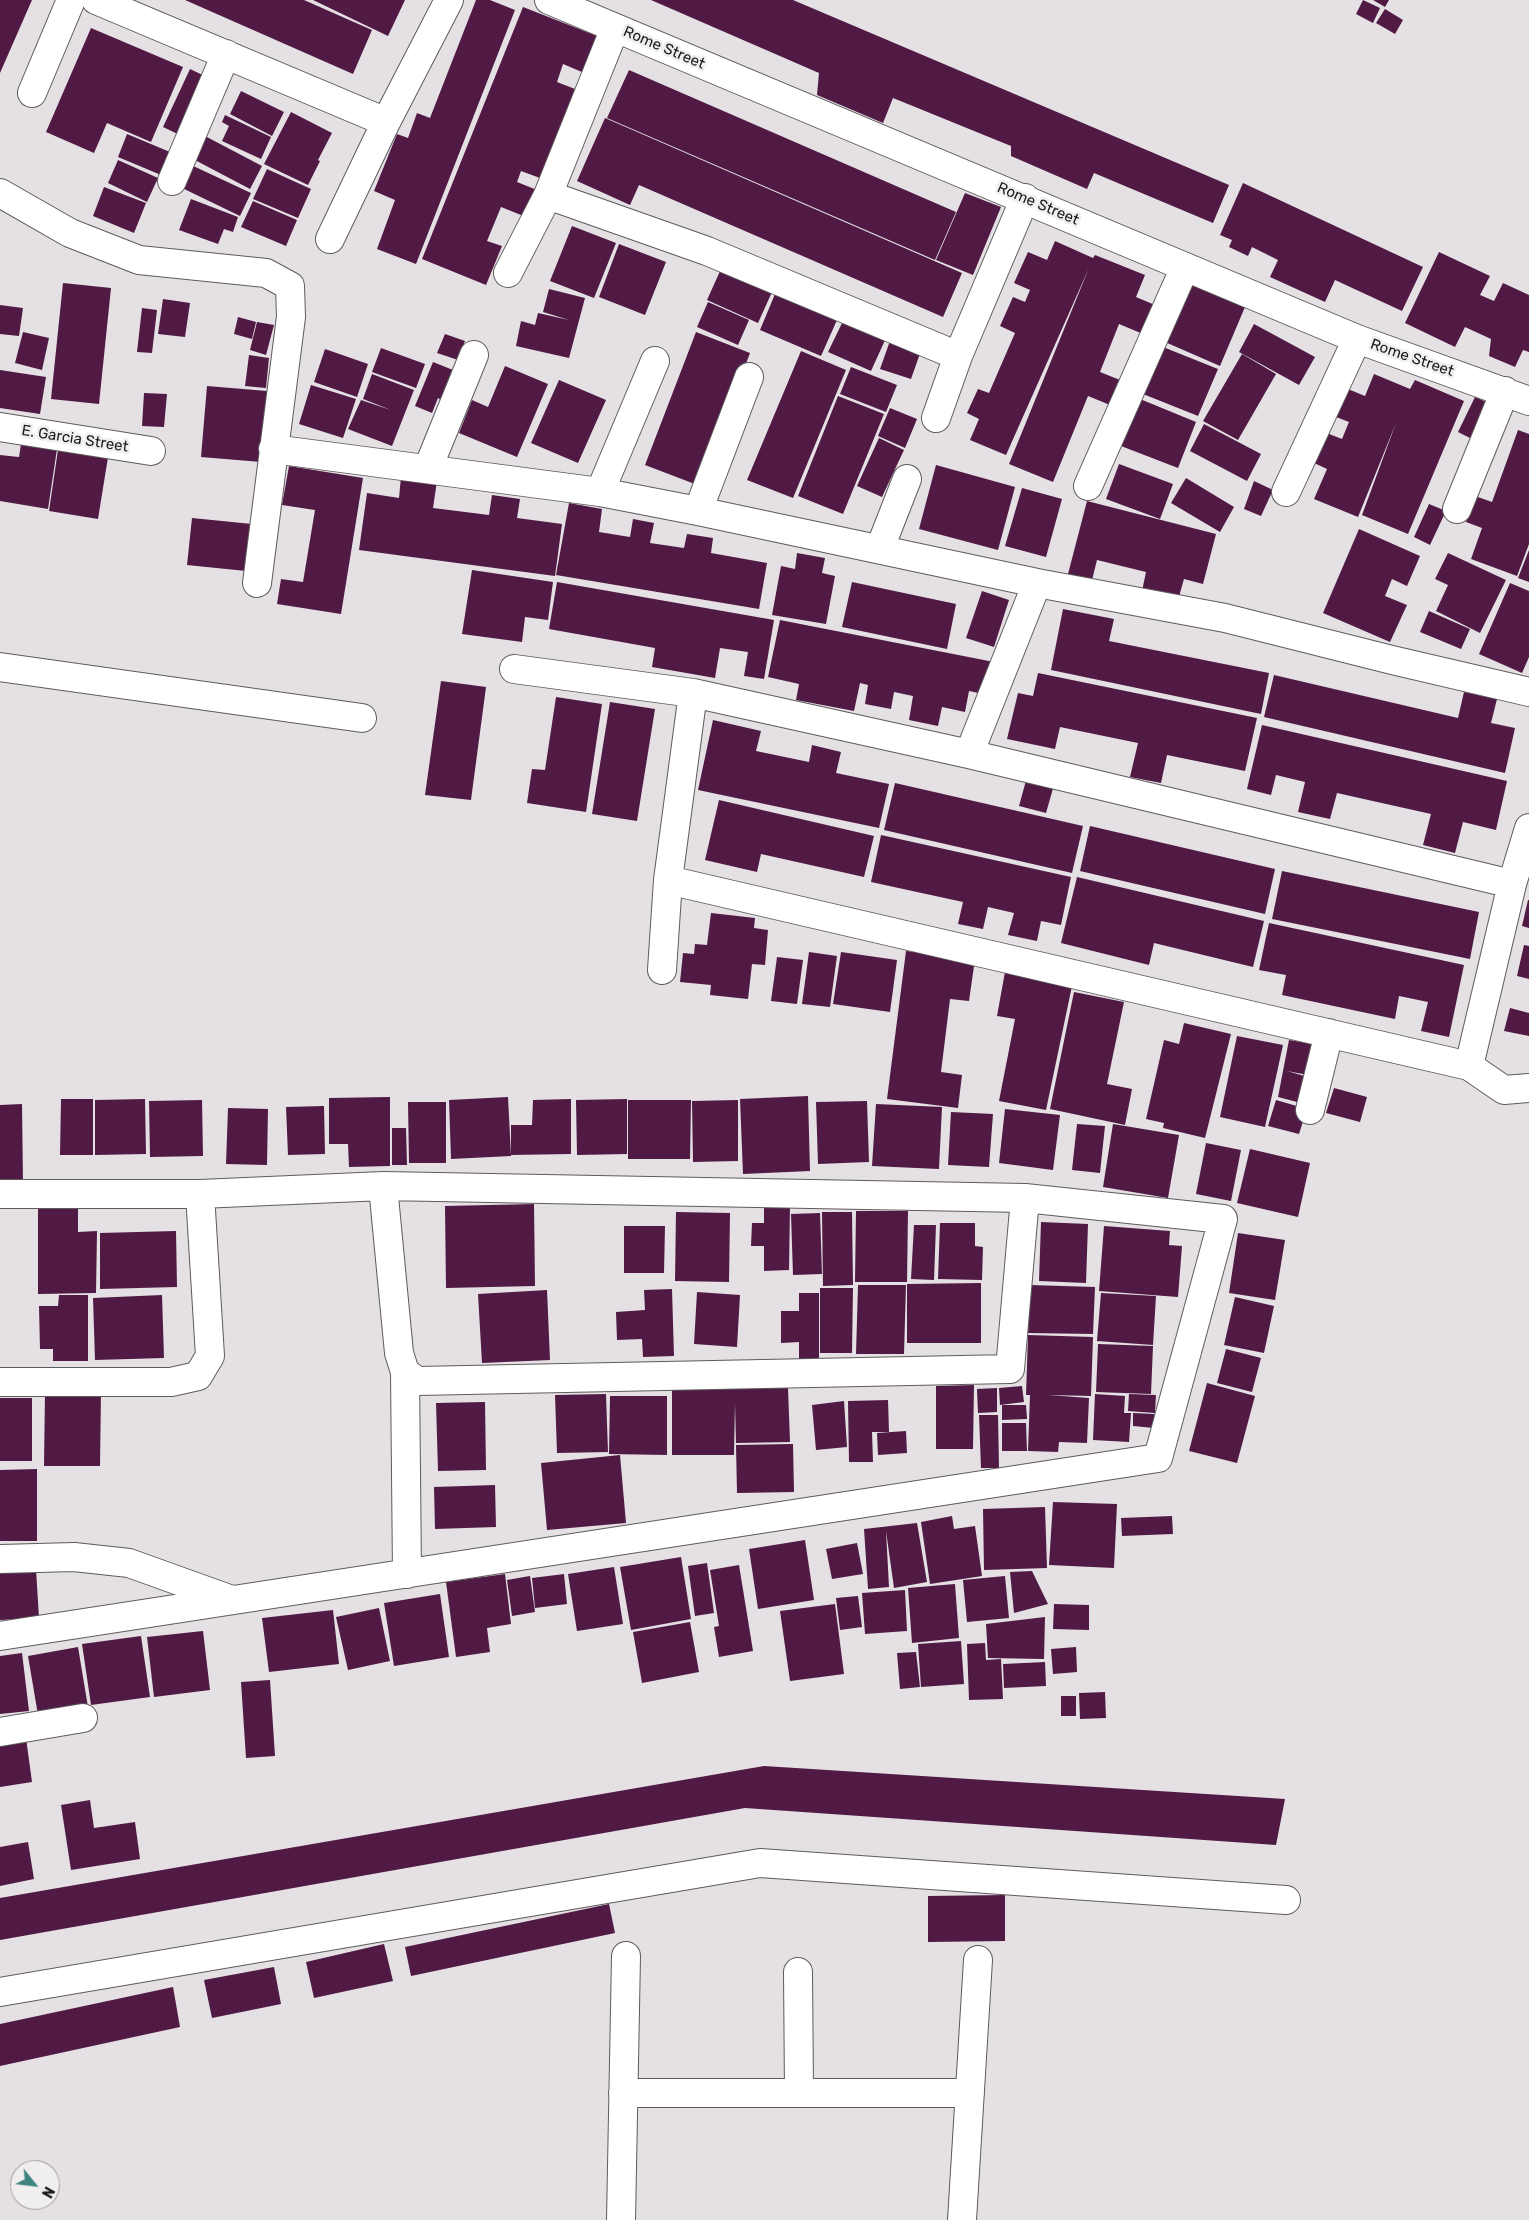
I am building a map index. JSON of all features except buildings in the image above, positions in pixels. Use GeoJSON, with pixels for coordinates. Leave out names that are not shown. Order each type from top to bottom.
{"type":"FeatureCollection","features":[{"type":"Feature","properties":{"kind":"street"},"geometry":{"type":"LineString","coordinates":[[32,93],[72,0]]}},
{"type":"Feature","properties":{"kind":"street"},"geometry":{"type":"LineString","coordinates":[[96,0],[386,122]]}},
{"type":"Feature","properties":{"kind":"street"},"geometry":{"type":"LineString","coordinates":[[330,239],[386,122],[449,0]]}},
{"type":"Feature","properties":{"kind":"street","name":"Rome Street"},"geometry":{"type":"LineString","coordinates":[[549,0],[1025,198],[1356,339],[1517,396]]}},
{"type":"Feature","properties":{"kind":"street"},"geometry":{"type":"LineString","coordinates":[[508,273],[548,195],[615,28]]}},
{"type":"Feature","properties":{"kind":"street"},"geometry":{"type":"LineString","coordinates":[[172,181],[226,54]]}},
{"type":"Feature","properties":{"kind":"street"},"geometry":{"type":"LineString","coordinates":[[0,194],[70,233],[139,260],[266,273],[290,286],[291,317],[257,583]]}},
{"type":"Feature","properties":{"kind":"street"},"geometry":{"type":"LineString","coordinates":[[548,195],[708,252],[958,356]]}},
{"type":"Feature","properties":{"kind":"street"},"geometry":{"type":"LineString","coordinates":[[936,418],[958,356],[1025,198]]}},
{"type":"Feature","properties":{"kind":"street"},"geometry":{"type":"LineString","coordinates":[[1088,486],[1185,267]]}},
{"type":"Feature","properties":{"kind":"street"},"geometry":{"type":"LineString","coordinates":[[1286,492],[1356,339]]}},
{"type":"Feature","properties":{"kind":"street"},"geometry":{"type":"LineString","coordinates":[[428,468],[474,355]]}},
{"type":"Feature","properties":{"kind":"street"},"geometry":{"type":"LineString","coordinates":[[600,492],[655,361]]}},
{"type":"Feature","properties":{"kind":"street"},"geometry":{"type":"LineString","coordinates":[[698,511],[749,378]]}},
{"type":"Feature","properties":{"kind":"street"},"geometry":{"type":"LineString","coordinates":[[1457,509],[1517,396]]}},
{"type":"Feature","properties":{"kind":"street","name":"E. Garcia Street"},"geometry":{"type":"LineString","coordinates":[[0,427],[151,451]]}},
{"type":"Feature","properties":{"kind":"street"},"geometry":{"type":"LineString","coordinates":[[273,449],[600,492],[880,548],[1037,583],[1225,618],[1529,692]]}},
{"type":"Feature","properties":{"kind":"street"},"geometry":{"type":"LineString","coordinates":[[880,548],[907,479]]}},
{"type":"Feature","properties":{"kind":"street"},"geometry":{"type":"LineString","coordinates":[[969,754],[1037,583]]}},
{"type":"Feature","properties":{"kind":"street"},"geometry":{"type":"LineString","coordinates":[[0,667],[362,718]]}},
{"type":"Feature","properties":{"kind":"street"},"geometry":{"type":"LineString","coordinates":[[514,669],[693,694],[969,754],[1512,884]]}},
{"type":"Feature","properties":{"kind":"street"},"geometry":{"type":"LineString","coordinates":[[662,970],[668,880],[693,694]]}},
{"type":"Feature","properties":{"kind":"street"},"geometry":{"type":"LineString","coordinates":[[1469,1066],[1512,884],[1529,828]]}},
{"type":"Feature","properties":{"kind":"street"},"geometry":{"type":"LineString","coordinates":[[668,880],[1469,1066],[1504,1090],[1529,1088]]}},
{"type":"Feature","properties":{"kind":"street"},"geometry":{"type":"LineString","coordinates":[[1310,1110],[1329,1033]]}},
{"type":"Feature","properties":{"kind":"street"},"geometry":{"type":"LineString","coordinates":[[383,1186],[399,1352],[405,1372],[407,1574]]}},
{"type":"Feature","properties":{"kind":"street"},"geometry":{"type":"LineString","coordinates":[[0,1194],[200,1194],[383,1186],[1025,1198],[1223,1219],[1158,1458],[0,1636]]}},
{"type":"Feature","properties":{"kind":"street"},"geometry":{"type":"LineString","coordinates":[[0,1382],[171,1382],[198,1376],[210,1356],[200,1194]]}},
{"type":"Feature","properties":{"kind":"street"},"geometry":{"type":"LineString","coordinates":[[405,1372],[417,1382],[1010,1369],[1025,1198]]}},
{"type":"Feature","properties":{"kind":"street"},"geometry":{"type":"LineString","coordinates":[[0,1559],[74,1557],[129,1563],[234,1601]]}},
{"type":"Feature","properties":{"kind":"street"},"geometry":{"type":"LineString","coordinates":[[0,1732],[84,1718]]}},
{"type":"Feature","properties":{"kind":"street"},"geometry":{"type":"LineString","coordinates":[[0,1992],[760,1863],[1286,1900]]}},
{"type":"Feature","properties":{"kind":"street"},"geometry":{"type":"LineString","coordinates":[[621,2220],[626,1956]]}},
{"type":"Feature","properties":{"kind":"street"},"geometry":{"type":"LineString","coordinates":[[962,2220],[978,1960]]}},
{"type":"Feature","properties":{"kind":"street"},"geometry":{"type":"LineString","coordinates":[[798,1972],[799,2092]]}},
{"type":"Feature","properties":{"kind":"street"},"geometry":{"type":"LineString","coordinates":[[624,2093],[970,2092]]}}]}
